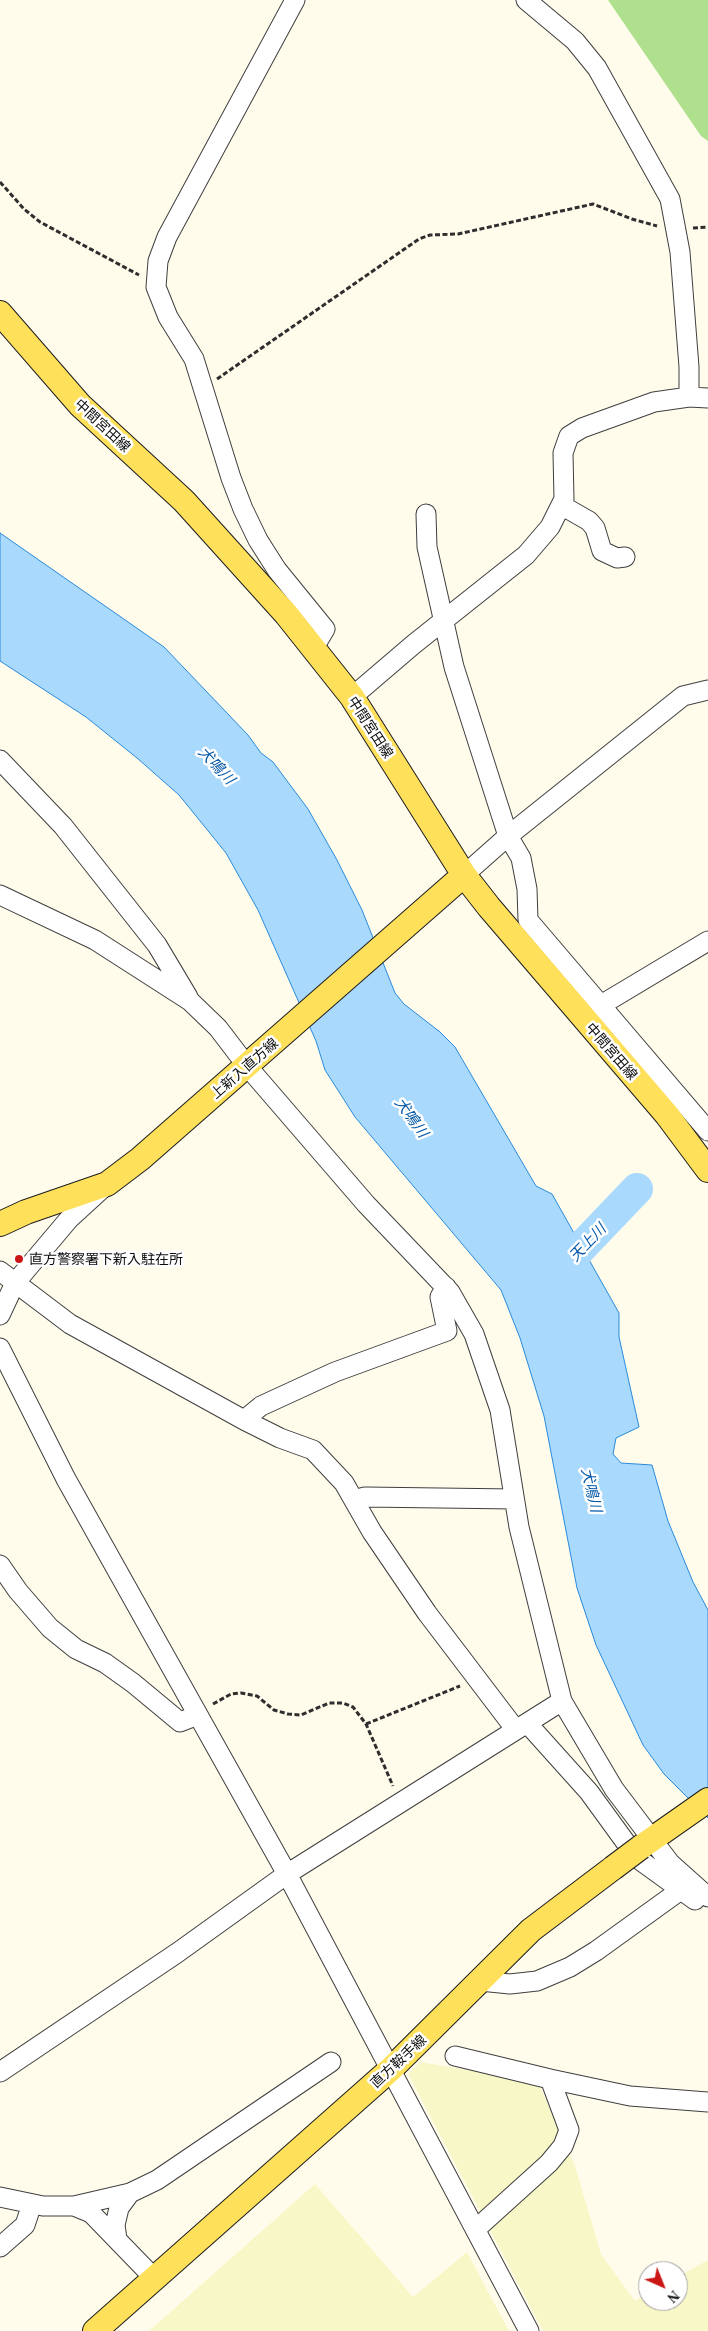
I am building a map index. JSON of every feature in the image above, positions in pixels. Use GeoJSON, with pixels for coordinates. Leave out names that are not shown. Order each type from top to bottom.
{"type":"FeatureCollection","features":[{"type":"Feature","properties":{"kind":"main road","name":"中間宮田線"},"geometry":{"type":"LineString","coordinates":[[0,312],[80,405],[184,501],[286,614],[352,697],[464,875],[489,907],[667,1115],[708,1170]]}},
{"type":"Feature","properties":{"kind":"main road","name":"上新入直方線"},"geometry":{"type":"LineString","coordinates":[[0,1224],[26,1212],[108,1184],[140,1159],[441,893],[464,875]]}},
{"type":"Feature","properties":{"kind":"main road","name":"直方鞍手線"},"geometry":{"type":"LineString","coordinates":[[95,2331],[391,2069],[531,1930],[652,1839],[708,1800]]}},
{"type":"Feature","properties":{"kind":"street"},"geometry":{"type":"LineString","coordinates":[[295,0],[167,237],[158,260],[156,287],[168,317],[194,359],[231,478],[258,540],[277,570],[325,629],[314,649]]}},
{"type":"Feature","properties":{"kind":"street"},"geometry":{"type":"LineString","coordinates":[[526,0],[575,42],[597,68],[670,199],[680,252],[689,367],[689,397]]}},
{"type":"Feature","properties":{"kind":"street"},"geometry":{"type":"LineString","coordinates":[[352,697],[443,620],[526,555],[550,527],[564,499],[563,454],[569,436],[582,428],[654,402],[689,397],[708,398]]}},
{"type":"Feature","properties":{"kind":"street"},"geometry":{"type":"LineString","coordinates":[[560,505],[589,521],[595,528],[602,551],[617,558],[625,558]]}},
{"type":"Feature","properties":{"kind":"street"},"geometry":{"type":"LineString","coordinates":[[426,514],[427,547],[454,667],[473,733],[485,762],[508,836],[521,858],[527,889],[528,920],[708,1131]]}},
{"type":"Feature","properties":{"kind":"street"},"geometry":{"type":"LineString","coordinates":[[464,875],[508,836],[683,696],[708,690]]}},
{"type":"Feature","properties":{"kind":"street"},"geometry":{"type":"LineString","coordinates":[[0,760],[63,826],[157,945],[190,1001]]}},
{"type":"Feature","properties":{"kind":"street"},"geometry":{"type":"LineString","coordinates":[[0,895],[95,940],[190,1001],[251,1062],[366,1204],[446,1287],[474,1334],[500,1410],[519,1527],[562,1701],[614,1789],[670,1863],[708,1897]]}},
{"type":"Feature","properties":{"kind":"street"},"geometry":{"type":"LineString","coordinates":[[601,1005],[708,941]]}},
{"type":"Feature","properties":{"kind":"street"},"geometry":{"type":"LineString","coordinates":[[0,1315],[15,1282],[69,1219],[108,1184]]}},
{"type":"Feature","properties":{"kind":"street"},"geometry":{"type":"LineString","coordinates":[[0,1271],[70,1324],[244,1420],[280,1438],[313,1450],[344,1483],[426,1613],[477,1679],[589,1792],[622,1841],[637,1858],[708,1910]]}},
{"type":"Feature","properties":{"kind":"street"},"geometry":{"type":"LineString","coordinates":[[244,1420],[261,1406],[335,1372],[447,1331],[440,1298],[446,1287]]}},
{"type":"Feature","properties":{"kind":"street"},"geometry":{"type":"LineString","coordinates":[[0,1348],[66,1480],[287,1874],[529,2331]]}},
{"type":"Feature","properties":{"kind":"street"},"geometry":{"type":"LineString","coordinates":[[354,1500],[365,1497],[514,1499]]}},
{"type":"Feature","properties":{"kind":"street"},"geometry":{"type":"LineString","coordinates":[[0,1565],[18,1591],[50,1628],[76,1649],[105,1663],[133,1683],[180,1722],[198,1715]]}},
{"type":"Feature","properties":{"kind":"street"},"geometry":{"type":"LineString","coordinates":[[0,2072],[177,1952],[287,1874],[562,1701]]}},
{"type":"Feature","properties":{"kind":"street"},"geometry":{"type":"LineString","coordinates":[[652,1839],[708,1882]]}},
{"type":"Feature","properties":{"kind":"street"},"geometry":{"type":"LineString","coordinates":[[480,1981],[510,1984],[537,1981],[570,1967],[596,1951],[682,1890]]}},
{"type":"Feature","properties":{"kind":"street"},"geometry":{"type":"LineString","coordinates":[[455,2056],[630,2096],[708,2102]]}},
{"type":"Feature","properties":{"kind":"street"},"geometry":{"type":"LineString","coordinates":[[0,2197],[32,2204],[74,2206],[130,2193],[189,2160],[331,2062]]}},
{"type":"Feature","properties":{"kind":"street"},"geometry":{"type":"LineString","coordinates":[[476,2229],[549,2163],[563,2146],[569,2130],[550,2079]]}},
{"type":"Feature","properties":{"kind":"street"},"geometry":{"type":"LineString","coordinates":[[117,2238],[115,2225],[119,2208],[130,2193]]}},
{"type":"Feature","properties":{"kind":"street"},"geometry":{"type":"LineString","coordinates":[[0,2247],[25,2225],[32,2204]]}},
{"type":"Feature","properties":{"kind":"street"},"geometry":{"type":"LineString","coordinates":[[74,2206],[99,2218],[154,2278]]}},
{"type":"Feature","properties":{"kind":"path"},"geometry":{"type":"LineString","coordinates":[[0,182],[24,209],[40,222],[135,272],[156,287]]}},
{"type":"Feature","properties":{"kind":"path"},"geometry":{"type":"LineString","coordinates":[[204,387],[419,239],[430,235],[458,234],[593,204],[632,219],[676,229]]}},
{"type":"Feature","properties":{"kind":"path"},"geometry":{"type":"LineString","coordinates":[[366,1724],[477,1679]]}},
{"type":"Feature","properties":{"kind":"path"},"geometry":{"type":"LineString","coordinates":[[198,1715],[231,1694],[241,1693],[257,1696],[274,1710],[288,1714],[301,1715],[329,1703],[352,1707],[366,1724],[383,1759],[391,1783],[405,1800]]}},
{"type":"Feature","properties":{"kind":"green space"},"geometry":{"type":"Polygon","coordinates":[[[608,0],[708,0],[708,141],[701,136],[608,0]]]}},
{"type":"Feature","properties":{"kind":"green space"},"geometry":{"type":"Polygon","coordinates":[[[420,2062],[538,2082],[575,2166],[601,2254],[635,2301],[638,2299],[638,2311],[688,2311],[688,2271],[708,2260],[708,2331],[543,2331],[408,2074],[420,2062]]]}},
{"type":"Feature","properties":{"kind":"green space"},"geometry":{"type":"Polygon","coordinates":[[[315,2184],[413,2297],[467,2252],[509,2331],[149,2331],[315,2184]]]}},
{"type":"Feature","properties":{"kind":"water","name":"犬鳴川"},"geometry":{"type":"Polygon","coordinates":[[[0,533],[164,647],[248,735],[261,753],[273,762],[308,809],[337,860],[362,910],[395,993],[404,1004],[440,1032],[455,1047],[536,1186],[552,1194],[619,1313],[619,1337],[639,1427],[616,1438],[613,1454],[621,1463],[652,1465],[668,1521],[693,1582],[708,1610],[708,1818],[664,1774],[643,1745],[596,1645],[577,1588],[544,1416],[520,1338],[501,1290],[355,1117],[325,1070],[316,1041],[258,910],[226,853],[179,795],[137,758],[86,717],[0,661],[0,533]]]}},
{"type":"Feature","properties":{"kind":"waterway","name":"天上川"},"geometry":{"type":"LineString","coordinates":[[551,1279],[637,1189]]}},
{"type":"Feature","properties":{"kind":"place","name":"直方警察署下新入駐在所"},"geometry":{"type":"Point","coordinates":[19,1259]}}]}
